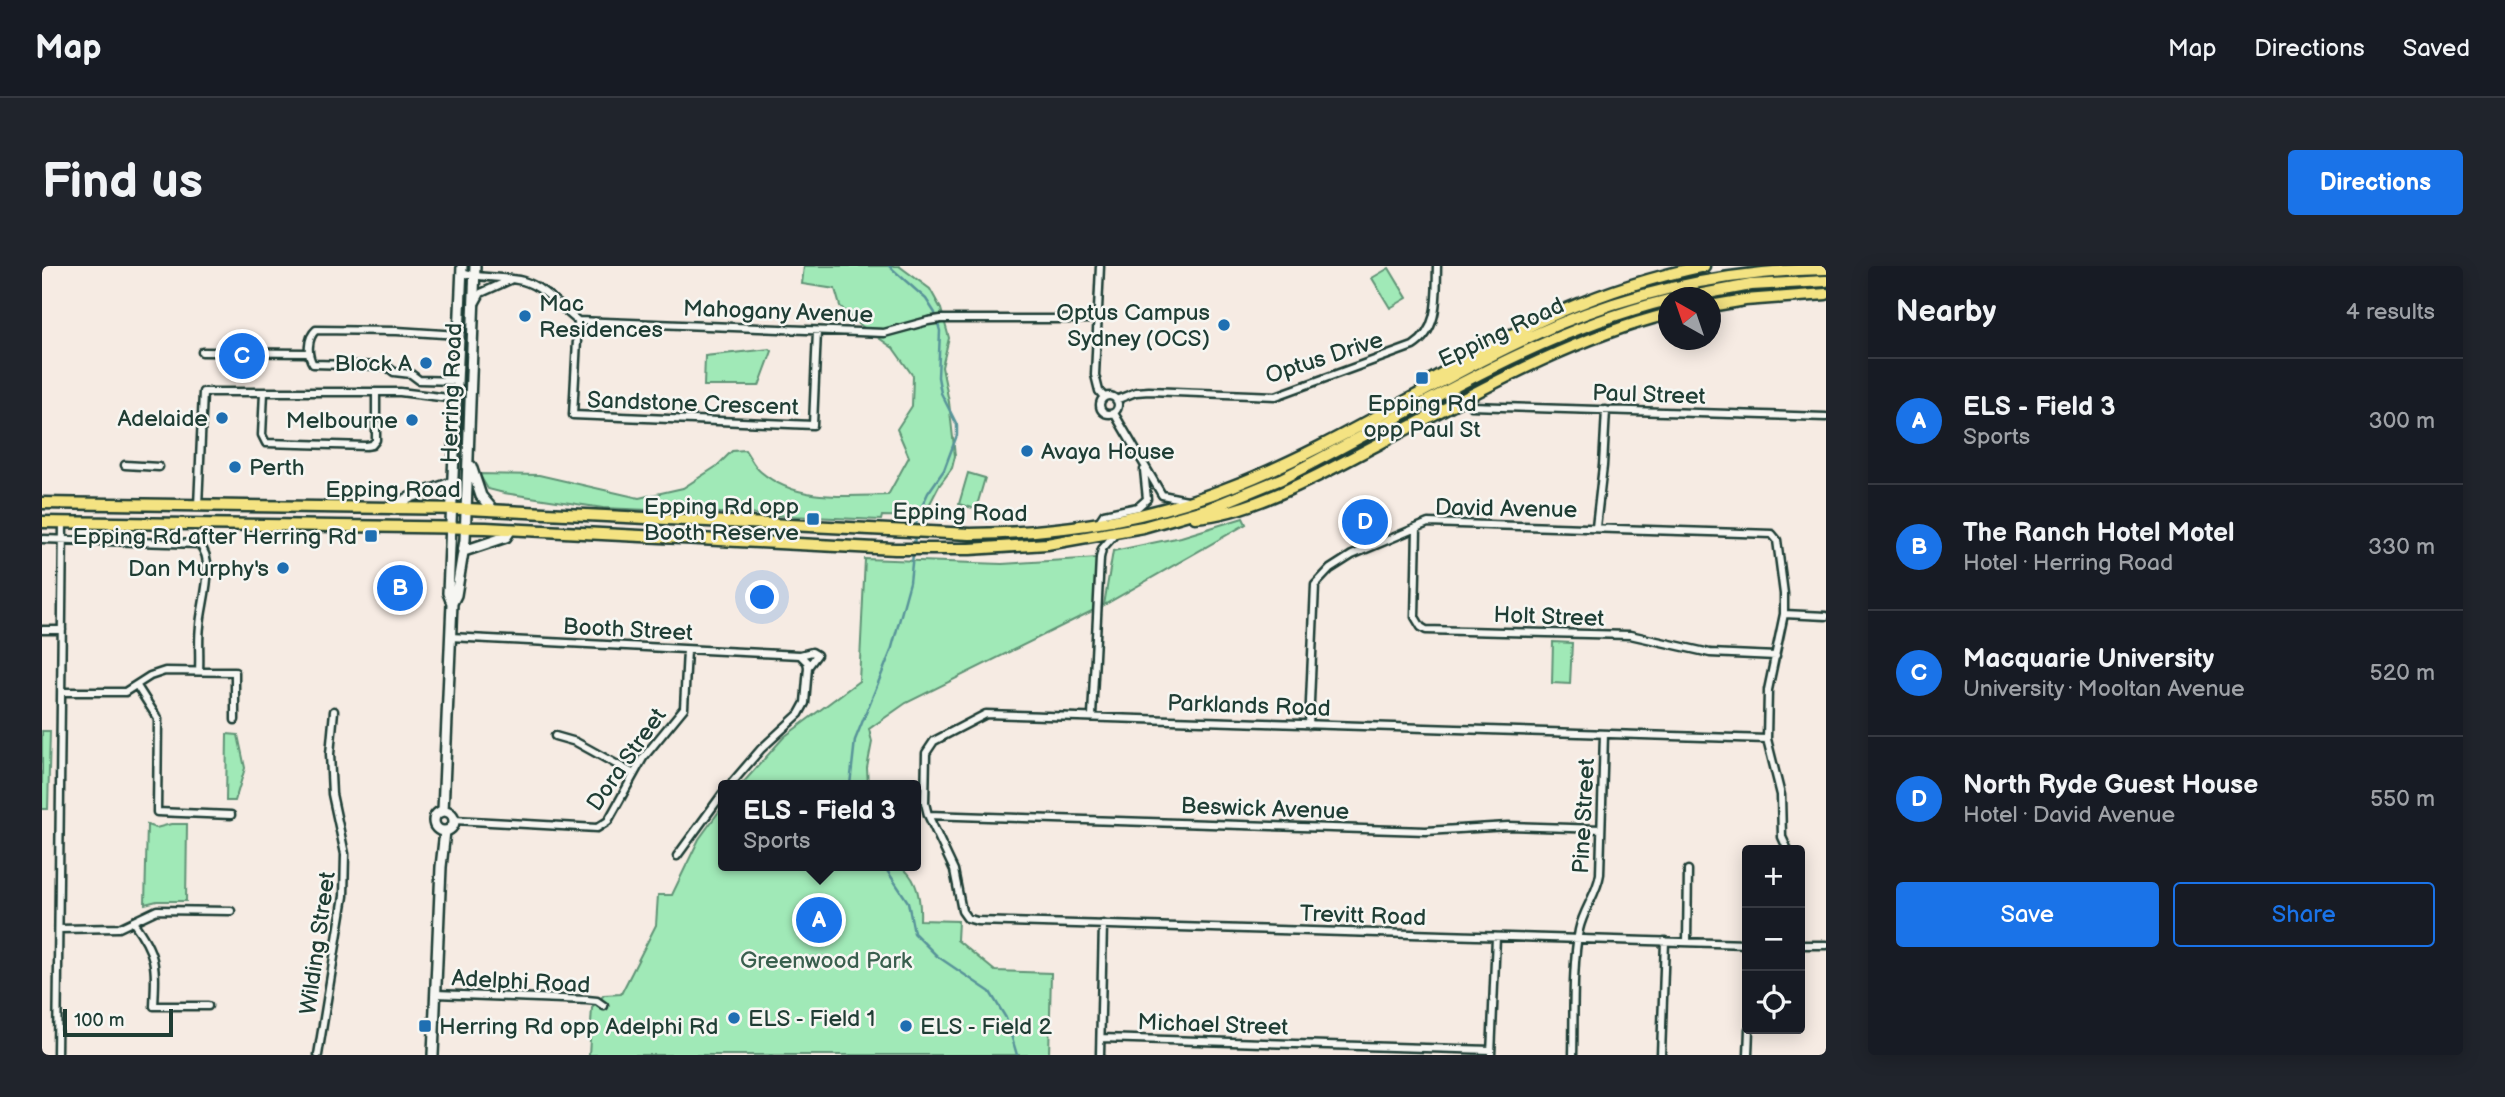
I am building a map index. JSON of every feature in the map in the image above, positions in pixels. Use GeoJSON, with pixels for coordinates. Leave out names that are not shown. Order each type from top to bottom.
{"type":"FeatureCollection","features":[{"type":"Feature","properties":{"kind":"main road"},"geometry":{"type":"LineString","coordinates":[[1372,419],[1452,367],[1531,323],[1617,288],[1704,266]]}},
{"type":"Feature","properties":{"kind":"main road","name":"Epping Road"},"geometry":{"type":"LineString","coordinates":[[42,503],[467,509],[944,532],[1007,533],[1097,524],[1193,501],[1279,467],[1532,335],[1616,302],[1698,281],[1741,274],[1826,269]]}},
{"type":"Feature","properties":{"kind":"main road"},"geometry":{"type":"LineString","coordinates":[[1721,291],[1751,285],[1825,281]]}},
{"type":"Feature","properties":{"kind":"main road"},"geometry":{"type":"LineString","coordinates":[[1721,304],[1825,294]]}},
{"type":"Feature","properties":{"kind":"main road","name":"Epping Road"},"geometry":{"type":"LineString","coordinates":[[42,522],[451,528],[895,549],[944,550],[1021,546],[1116,533],[1181,517],[1229,501],[1281,479],[1558,337],[1658,303]]}},
{"type":"Feature","properties":{"kind":"main road"},"geometry":{"type":"LineString","coordinates":[[1181,517],[1216,516],[1288,489],[1340,465],[1555,353],[1658,317]]}},
{"type":"Feature","properties":{"kind":"street","name":"Herring Road"},"geometry":{"type":"LineString","coordinates":[[443,811],[452,603],[456,595],[466,529],[475,266]]}},
{"type":"Feature","properties":{"kind":"street"},"geometry":{"type":"LineString","coordinates":[[1100,266],[1095,375],[1099,391],[1104,397]]}},
{"type":"Feature","properties":{"kind":"street","name":"Optus Drive"},"geometry":{"type":"LineString","coordinates":[[1116,400],[1136,392],[1149,391],[1276,396],[1413,346],[1425,338],[1431,326],[1437,266]]}},
{"type":"Feature","properties":{"kind":"street","name":"Herring Road"},"geometry":{"type":"LineString","coordinates":[[452,603],[448,593],[462,269]]}},
{"type":"Feature","properties":{"kind":"street"},"geometry":{"type":"LineString","coordinates":[[462,269],[474,277],[526,282],[540,289],[578,321]]}},
{"type":"Feature","properties":{"kind":"street"},"geometry":{"type":"LineString","coordinates":[[473,308],[481,293],[512,279]]}},
{"type":"Feature","properties":{"kind":"street","name":"Mahogany Avenue"},"geometry":{"type":"LineString","coordinates":[[578,321],[884,333],[928,321],[1098,319]]}},
{"type":"Feature","properties":{"kind":"street","name":"Sandstone Crescent"},"geometry":{"type":"LineString","coordinates":[[578,321],[573,415],[699,421],[813,425],[817,331]]}},
{"type":"Feature","properties":{"kind":"street"},"geometry":{"type":"LineString","coordinates":[[458,335],[316,330],[311,335],[309,353],[313,364],[386,366],[394,372],[411,374],[419,380],[458,381]]}},
{"type":"Feature","properties":{"kind":"street"},"geometry":{"type":"LineString","coordinates":[[202,352],[309,353]]}},
{"type":"Feature","properties":{"kind":"street"},"geometry":{"type":"LineString","coordinates":[[264,391],[262,435],[267,443],[366,446],[372,445],[376,440],[376,393]]}},
{"type":"Feature","properties":{"kind":"street"},"geometry":{"type":"LineString","coordinates":[[198,506],[203,392],[400,392],[456,400]]}},
{"type":"Feature","properties":{"kind":"street"},"geometry":{"type":"LineString","coordinates":[[1104,397],[1116,400],[1118,406],[1114,413]]}},
{"type":"Feature","properties":{"kind":"street"},"geometry":{"type":"LineString","coordinates":[[1104,397],[1100,403],[1101,410],[1106,414],[1114,413]]}},
{"type":"Feature","properties":{"kind":"street","name":"Paul Street"},"geometry":{"type":"LineString","coordinates":[[1471,406],[1826,417]]}},
{"type":"Feature","properties":{"kind":"street"},"geometry":{"type":"LineString","coordinates":[[1596,527],[1606,410]]}},
{"type":"Feature","properties":{"kind":"street"},"geometry":{"type":"LineString","coordinates":[[1114,413],[1162,495],[1193,501]]}},
{"type":"Feature","properties":{"kind":"street"},"geometry":{"type":"LineString","coordinates":[[468,461],[481,496],[493,510]]}},
{"type":"Feature","properties":{"kind":"street"},"geometry":{"type":"LineString","coordinates":[[125,465],[159,467]]}},
{"type":"Feature","properties":{"kind":"street"},"geometry":{"type":"LineString","coordinates":[[1097,524],[1104,514],[1138,507],[1147,499],[1143,465]]}},
{"type":"Feature","properties":{"kind":"street"},"geometry":{"type":"LineString","coordinates":[[394,509],[399,501],[452,482]]}},
{"type":"Feature","properties":{"kind":"street"},"geometry":{"type":"LineString","coordinates":[[57,1055],[63,523]]}},
{"type":"Feature","properties":{"kind":"street","name":"David Avenue"},"geometry":{"type":"LineString","coordinates":[[1309,725],[1315,585],[1330,569],[1352,555],[1428,523],[1772,534],[1778,546],[1784,614]]}},
{"type":"Feature","properties":{"kind":"street","name":"Holt Street"},"geometry":{"type":"LineString","coordinates":[[1417,528],[1415,617],[1421,628],[1426,630],[1630,635],[1710,653],[1776,656]]}},
{"type":"Feature","properties":{"kind":"street"},"geometry":{"type":"LineString","coordinates":[[464,551],[506,537],[510,531]]}},
{"type":"Feature","properties":{"kind":"street"},"geometry":{"type":"LineString","coordinates":[[1092,716],[1100,554],[1116,533]]}},
{"type":"Feature","properties":{"kind":"street"},"geometry":{"type":"LineString","coordinates":[[42,539],[199,544],[207,559],[206,593],[200,625],[199,671]]}},
{"type":"Feature","properties":{"kind":"street"},"geometry":{"type":"LineString","coordinates":[[1786,845],[1782,837],[1782,795],[1767,739],[1768,690],[1784,614],[1826,615]]}},
{"type":"Feature","properties":{"kind":"street"},"geometry":{"type":"LineString","coordinates":[[42,630],[62,630]]}},
{"type":"Feature","properties":{"kind":"street","name":"Booth Street"},"geometry":{"type":"LineString","coordinates":[[450,637],[802,656]]}},
{"type":"Feature","properties":{"kind":"street","name":"Dora Street"},"geometry":{"type":"LineString","coordinates":[[454,820],[597,828],[608,821],[643,758],[684,708],[687,650]]}},
{"type":"Feature","properties":{"kind":"street"},"geometry":{"type":"LineString","coordinates":[[734,780],[761,749],[799,714],[805,703],[808,667],[817,655],[812,652],[802,656],[808,667]]}},
{"type":"Feature","properties":{"kind":"street"},"geometry":{"type":"LineString","coordinates":[[62,692],[125,692],[150,676],[165,671],[235,672],[234,720]]}},
{"type":"Feature","properties":{"kind":"street"},"geometry":{"type":"LineString","coordinates":[[137,686],[158,719],[157,812],[231,815]]}},
{"type":"Feature","properties":{"kind":"street","name":"Wilding Street"},"geometry":{"type":"LineString","coordinates":[[318,1055],[346,874],[341,831],[332,794],[330,754],[334,711]]}},
{"type":"Feature","properties":{"kind":"street","name":"Parklands Road"},"geometry":{"type":"LineString","coordinates":[[977,921],[967,918],[962,911],[954,870],[928,815],[925,803],[926,752],[934,741],[986,714],[1767,739]]}},
{"type":"Feature","properties":{"kind":"street","name":"Pine Street"},"geometry":{"type":"LineString","coordinates":[[1573,1055],[1577,939],[1584,912],[1599,881],[1604,734]]}},
{"type":"Feature","properties":{"kind":"street"},"geometry":{"type":"LineString","coordinates":[[555,736],[576,742],[634,774]]}},
{"type":"Feature","properties":{"kind":"street"},"geometry":{"type":"LineString","coordinates":[[677,856],[718,800]]}},
{"type":"Feature","properties":{"kind":"street"},"geometry":{"type":"LineString","coordinates":[[443,811],[452,814],[454,820],[453,826],[445,831],[438,829],[435,823],[435,817],[443,811]]}},
{"type":"Feature","properties":{"kind":"street","name":"Beswick Avenue"},"geometry":{"type":"LineString","coordinates":[[928,815],[1426,831],[1508,826],[1601,829]]}},
{"type":"Feature","properties":{"kind":"street"},"geometry":{"type":"LineString","coordinates":[[433,1055],[445,831]]}},
{"type":"Feature","properties":{"kind":"street"},"geometry":{"type":"LineString","coordinates":[[1686,942],[1688,870]]}},
{"type":"Feature","properties":{"kind":"street"},"geometry":{"type":"LineString","coordinates":[[59,929],[119,928],[157,910],[231,911]]}},
{"type":"Feature","properties":{"kind":"street","name":"Trevitt Road"},"geometry":{"type":"LineString","coordinates":[[977,921],[1742,944]]}},
{"type":"Feature","properties":{"kind":"street"},"geometry":{"type":"LineString","coordinates":[[133,922],[146,938],[155,960],[154,1006],[208,1006]]}},
{"type":"Feature","properties":{"kind":"street"},"geometry":{"type":"LineString","coordinates":[[1100,1055],[1103,924]]}},
{"type":"Feature","properties":{"kind":"street"},"geometry":{"type":"LineString","coordinates":[[1491,1052],[1496,937]]}},
{"type":"Feature","properties":{"kind":"street"},"geometry":{"type":"LineString","coordinates":[[1661,1055],[1665,942]]}},
{"type":"Feature","properties":{"kind":"street"},"geometry":{"type":"LineString","coordinates":[[1805,945],[1826,945]]}},
{"type":"Feature","properties":{"kind":"street","name":"Adelphi Road"},"geometry":{"type":"LineString","coordinates":[[436,994],[597,1000],[604,1006]]}},
{"type":"Feature","properties":{"kind":"street"},"geometry":{"type":"LineString","coordinates":[[1748,1055],[1749,1034]]}},
{"type":"Feature","properties":{"kind":"street","name":"Michael Street"},"geometry":{"type":"LineString","coordinates":[[1101,1038],[1491,1052]]}},
{"type":"Feature","properties":{"kind":"green space"},"geometry":{"type":"Polygon","coordinates":[[[804,266],[899,266],[930,289],[941,309],[949,338],[942,367],[955,456],[952,468],[923,517],[882,516],[881,520],[603,508],[488,489],[479,474],[539,475],[639,498],[683,488],[717,466],[732,451],[745,450],[754,465],[775,482],[805,493],[888,495],[909,457],[897,429],[912,406],[913,376],[893,348],[853,320],[840,306],[835,289],[802,284],[804,266]]]}},
{"type":"Feature","properties":{"kind":"green space"},"geometry":{"type":"Polygon","coordinates":[[[1389,268],[1407,298],[1390,308],[1372,278],[1389,268]]]}},
{"type":"Feature","properties":{"kind":"green space"},"geometry":{"type":"Polygon","coordinates":[[[770,349],[772,351],[759,386],[704,386],[705,356],[770,349]]]}},
{"type":"Feature","properties":{"kind":"green space"},"geometry":{"type":"Polygon","coordinates":[[[968,473],[985,478],[976,509],[959,504],[968,473]]]}},
{"type":"Feature","properties":{"kind":"green space"},"geometry":{"type":"Polygon","coordinates":[[[1243,518],[1246,524],[1104,605],[1113,551],[1181,537],[1243,518]]]}},
{"type":"Feature","properties":{"kind":"green space"},"geometry":{"type":"Polygon","coordinates":[[[1097,558],[1094,610],[906,703],[869,729],[872,742],[868,780],[745,780],[784,737],[859,681],[865,559],[1002,564],[1097,558]]]}},
{"type":"Feature","properties":{"kind":"green space"},"geometry":{"type":"Polygon","coordinates":[[[1553,642],[1572,643],[1570,684],[1552,683],[1553,642]]]}},
{"type":"Feature","properties":{"kind":"green space"},"geometry":{"type":"Polygon","coordinates":[[[42,731],[50,731],[48,809],[42,809],[42,731]]]}},
{"type":"Feature","properties":{"kind":"green space"},"geometry":{"type":"Polygon","coordinates":[[[227,734],[238,735],[245,768],[235,801],[226,801],[227,734]]]}},
{"type":"Feature","properties":{"kind":"green space","name":"Greenwood Park"},"geometry":{"type":"Polygon","coordinates":[[[718,813],[718,871],[906,871],[917,890],[920,920],[958,921],[957,940],[995,971],[1051,973],[1049,1055],[589,1055],[592,1008],[604,995],[621,994],[656,925],[658,895],[672,895],[699,839],[718,813]]]}},
{"type":"Feature","properties":{"kind":"green space"},"geometry":{"type":"Polygon","coordinates":[[[187,824],[186,901],[157,901],[145,904],[147,825],[156,828],[187,824]]]}},
{"type":"Feature","properties":{"kind":"waterway"},"geometry":{"type":"LineString","coordinates":[[851,780],[855,740],[891,651],[910,582],[917,517],[928,493],[944,470],[957,435],[957,425],[941,393],[938,377],[940,331],[935,313],[926,299],[889,266]]}},
{"type":"Feature","properties":{"kind":"waterway"},"geometry":{"type":"LineString","coordinates":[[887,871],[908,902],[914,933],[937,956],[990,992],[1006,1018],[1017,1055]]}},
{"type":"Feature","properties":{"kind":"place","name":"Mac Residences"},"geometry":{"type":"Point","coordinates":[525,316]}},
{"type":"Feature","properties":{"kind":"place","name":"Optus Campus Sydney (OCS)"},"geometry":{"type":"Point","coordinates":[1224,325]}},
{"type":"Feature","properties":{"kind":"place","name":"Macquarie University"},"geometry":{"type":"Point","coordinates":[242,356]}},
{"type":"Feature","properties":{"kind":"place","name":"Block A"},"geometry":{"type":"Point","coordinates":[426,363]}},
{"type":"Feature","properties":{"kind":"place","name":"Epping Rd opp Paul St"},"geometry":{"type":"Point","coordinates":[1422,378]}},
{"type":"Feature","properties":{"kind":"place","name":"Adelaide"},"geometry":{"type":"Point","coordinates":[222,418]}},
{"type":"Feature","properties":{"kind":"place","name":"Melbourne"},"geometry":{"type":"Point","coordinates":[412,420]}},
{"type":"Feature","properties":{"kind":"place","name":"Avaya House"},"geometry":{"type":"Point","coordinates":[1027,451]}},
{"type":"Feature","properties":{"kind":"place","name":"Perth"},"geometry":{"type":"Point","coordinates":[235,467]}},
{"type":"Feature","properties":{"kind":"place","name":"Epping Rd opp Booth Reserve"},"geometry":{"type":"Point","coordinates":[813,519]}},
{"type":"Feature","properties":{"kind":"place","name":"North Ryde Guest House"},"geometry":{"type":"Point","coordinates":[1365,522]}},
{"type":"Feature","properties":{"kind":"place","name":"Epping Rd after Herring Rd"},"geometry":{"type":"Point","coordinates":[371,536]}},
{"type":"Feature","properties":{"kind":"place","name":"Dan Murphy's"},"geometry":{"type":"Point","coordinates":[283,568]}},
{"type":"Feature","properties":{"kind":"place","name":"The Ranch Hotel Motel"},"geometry":{"type":"Point","coordinates":[400,588]}},
{"type":"Feature","properties":{"kind":"place","name":"ELS - Field 3"},"geometry":{"type":"Point","coordinates":[819,920]}},
{"type":"Feature","properties":{"kind":"place","name":"ELS - Field 1"},"geometry":{"type":"Point","coordinates":[734,1018]}},
{"type":"Feature","properties":{"kind":"place","name":"Herring Rd opp Adelphi Rd"},"geometry":{"type":"Point","coordinates":[425,1026]}},
{"type":"Feature","properties":{"kind":"place","name":"ELS - Field 2"},"geometry":{"type":"Point","coordinates":[906,1026]}}]}
